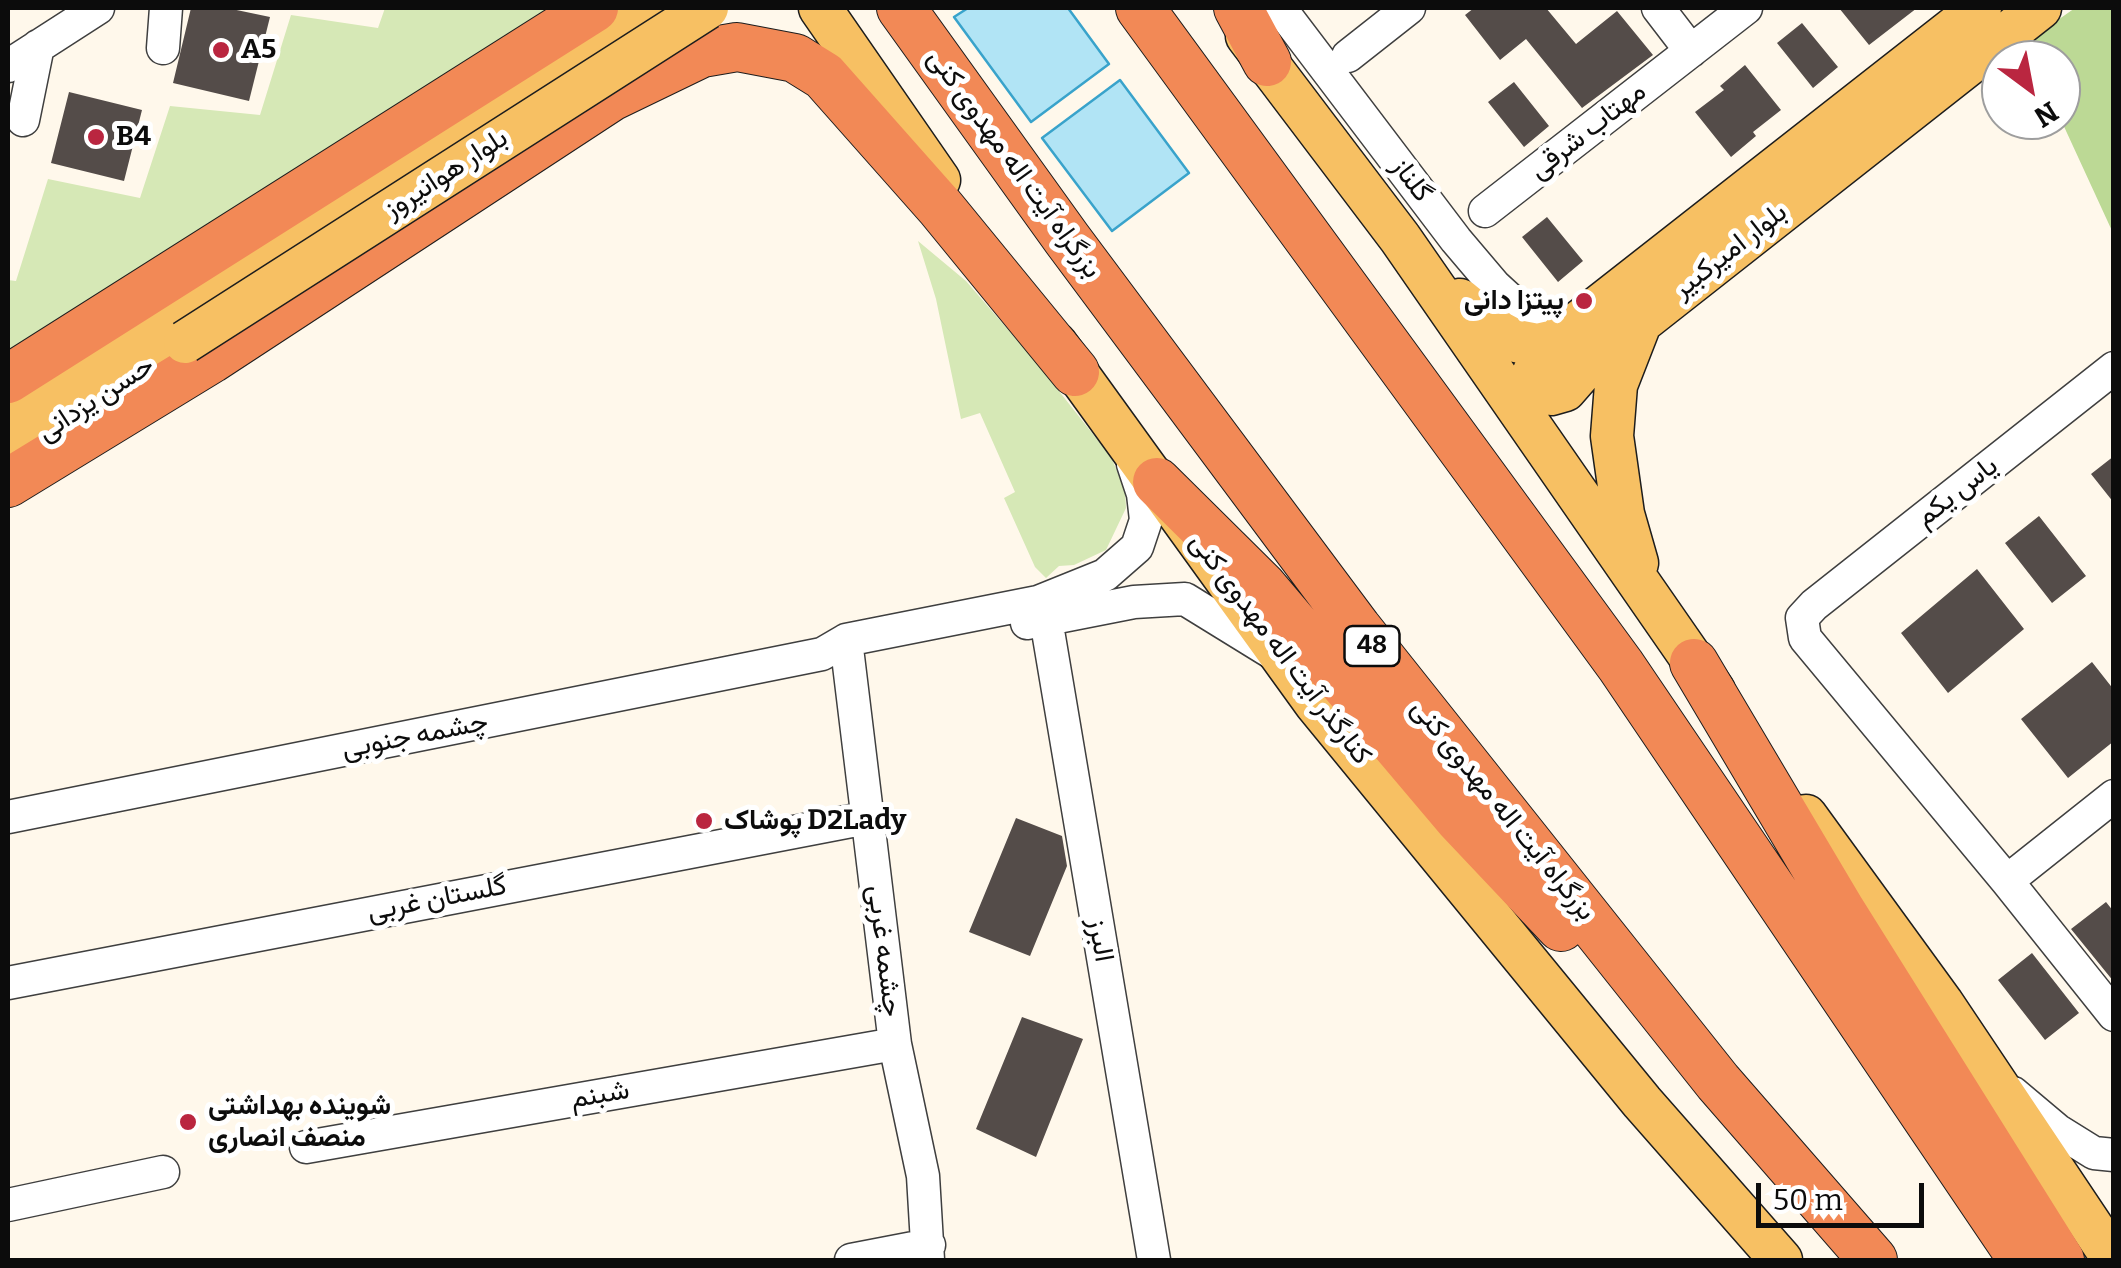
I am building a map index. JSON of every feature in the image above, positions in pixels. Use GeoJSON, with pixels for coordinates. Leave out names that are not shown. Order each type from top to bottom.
{"type":"FeatureCollection","features":[{"type":"Feature","properties":{"kind":"highway"},"geometry":{"type":"LineString","coordinates":[[8,483],[227,348],[611,97],[692,41],[701,31],[705,8]]}},
{"type":"Feature","properties":{"kind":"highway","name":"بزرگراه آیت اله مهدوی کنی"},"geometry":{"type":"LineString","coordinates":[[901,8],[1067,239],[1357,628],[1718,1082],[1873,1260]]}},
{"type":"Feature","properties":{"kind":"highway"},"geometry":{"type":"LineString","coordinates":[[1140,8],[1621,666],[2022,1260]]}},
{"type":"Feature","properties":{"kind":"highway"},"geometry":{"type":"LineString","coordinates":[[1238,8],[1267,62]]}},
{"type":"Feature","properties":{"kind":"highway"},"geometry":{"type":"LineString","coordinates":[[8,379],[594,10]]}},
{"type":"Feature","properties":{"kind":"highway"},"geometry":{"type":"LineString","coordinates":[[611,97],[702,52],[737,46],[796,58],[824,76],[864,118],[1076,372]]}},
{"type":"Feature","properties":{"kind":"highway"},"geometry":{"type":"LineString","coordinates":[[1158,482],[1262,586],[1459,819],[1577,944],[1718,1082]]}},
{"type":"Feature","properties":{"kind":"highway"},"geometry":{"type":"LineString","coordinates":[[1694,663],[1840,909],[2060,1260]]}},
{"type":"Feature","properties":{"kind":"main road","name":"بلوار هوانیروز"},"geometry":{"type":"LineString","coordinates":[[176,328],[648,8]]}},
{"type":"Feature","properties":{"kind":"main road","name":"بلوار هوانیروز"},"geometry":{"type":"LineString","coordinates":[[176,328],[705,8]]}},
{"type":"Feature","properties":{"kind":"main road","name":"کنارگذر آیت اله مهدوی کنی"},"geometry":{"type":"LineString","coordinates":[[820,8],[1282,659],[1642,1102],[1778,1259]]}},
{"type":"Feature","properties":{"kind":"main road"},"geometry":{"type":"LineString","coordinates":[[1226,8],[1400,238],[1694,663],[1910,958],[2114,1260]]}},
{"type":"Feature","properties":{"kind":"main road","name":"بلوار امیرکبیر"},"geometry":{"type":"LineString","coordinates":[[1980,8],[1555,341],[1534,372],[1538,386],[1552,394],[1565,390],[1586,366],[2040,8]]}},
{"type":"Feature","properties":{"kind":"main road"},"geometry":{"type":"LineString","coordinates":[[1400,238],[1464,304],[1499,332],[1516,341],[1555,341]]}},
{"type":"Feature","properties":{"kind":"main road"},"geometry":{"type":"LineString","coordinates":[[1641,322],[1616,385],[1612,436],[1623,514],[1645,592]]}},
{"type":"Feature","properties":{"kind":"main road","name":"حسن یزدانی"},"geometry":{"type":"LineString","coordinates":[[8,416],[176,328]]}},
{"type":"Feature","properties":{"kind":"main road","name":"حسن یزدانی"},"geometry":{"type":"LineString","coordinates":[[8,456],[176,328]]}},
{"type":"Feature","properties":{"kind":"street"},"geometry":{"type":"LineString","coordinates":[[8,66],[98,8]]}},
{"type":"Feature","properties":{"kind":"street"},"geometry":{"type":"LineString","coordinates":[[163,48],[166,8]]}},
{"type":"Feature","properties":{"kind":"street","name":"گلناز"},"geometry":{"type":"LineString","coordinates":[[1280,8],[1456,240],[1495,286],[1555,341]]}},
{"type":"Feature","properties":{"kind":"street"},"geometry":{"type":"LineString","coordinates":[[1348,56],[1409,8]]}},
{"type":"Feature","properties":{"kind":"street"},"geometry":{"type":"LineString","coordinates":[[1658,8],[1691,51]]}},
{"type":"Feature","properties":{"kind":"street","name":"مهتاب شرقی"},"geometry":{"type":"LineString","coordinates":[[1485,212],[1746,8]]}},
{"type":"Feature","properties":{"kind":"street"},"geometry":{"type":"LineString","coordinates":[[23,120],[38,46]]}},
{"type":"Feature","properties":{"kind":"street","name":"یاس یکم"},"geometry":{"type":"LineString","coordinates":[[2007,881],[1804,638],[1802,618],[2114,368]]}},
{"type":"Feature","properties":{"kind":"street","name":"چشمه جنوبی"},"geometry":{"type":"LineString","coordinates":[[840,652],[1038,602],[1106,574],[1137,547],[1146,520],[1144,494],[1123,435]]}},
{"type":"Feature","properties":{"kind":"street","name":"چشمه جنوبی"},"geometry":{"type":"LineString","coordinates":[[8,817],[840,652],[1134,602],[1185,598],[1282,659]]}},
{"type":"Feature","properties":{"kind":"street","name":"البرز"},"geometry":{"type":"LineString","coordinates":[[1046,619],[1154,1260]]}},
{"type":"Feature","properties":{"kind":"street","name":"چشمه غربی"},"geometry":{"type":"LineString","coordinates":[[840,652],[867,818],[895,1044],[923,1176],[928,1253]]}},
{"type":"Feature","properties":{"kind":"street"},"geometry":{"type":"LineString","coordinates":[[2114,796],[2007,881],[2114,1015]]}},
{"type":"Feature","properties":{"kind":"street","name":"گلستان غربی"},"geometry":{"type":"LineString","coordinates":[[8,983],[867,818]]}},
{"type":"Feature","properties":{"kind":"street","name":"شبنم"},"geometry":{"type":"LineString","coordinates":[[306,1147],[895,1044]]}},
{"type":"Feature","properties":{"kind":"street"},"geometry":{"type":"LineString","coordinates":[[1990,1075],[2057,1130],[2094,1153],[2114,1155]]}},
{"type":"Feature","properties":{"kind":"street"},"geometry":{"type":"LineString","coordinates":[[8,1204],[163,1172]]}},
{"type":"Feature","properties":{"kind":"street"},"geometry":{"type":"LineString","coordinates":[[850,1260],[928,1253]]}},
{"type":"Feature","properties":{"kind":"green space"},"geometry":{"type":"Polygon","coordinates":[[[385,8],[563,8],[8,367],[8,280],[16,281],[48,179],[140,198],[170,106],[260,115],[291,15],[378,28],[385,8]]]}},
{"type":"Feature","properties":{"kind":"green space"},"geometry":{"type":"Polygon","coordinates":[[[2075,8],[2113,8],[2113,233],[2070,140],[2081,140],[2081,40],[2029,40],[2075,8]]]}},
{"type":"Feature","properties":{"kind":"green space"},"geometry":{"type":"Polygon","coordinates":[[[918,241],[966,281],[1111,457],[1125,490],[1126,508],[1106,550],[1074,565],[1059,566],[1046,578],[1035,567],[1004,498],[1015,492],[980,413],[961,419],[936,299],[918,241]]]}},
{"type":"Feature","properties":{"kind":"water"},"geometry":{"type":"Polygon","coordinates":[[[968,8],[1068,8],[1109,64],[1031,122],[954,17],[968,8]]]}},
{"type":"Feature","properties":{"kind":"water"},"geometry":{"type":"Polygon","coordinates":[[[1120,80],[1189,173],[1112,231],[1042,138],[1120,80]]]}},
{"type":"Feature","properties":{"kind":"building","name":"A5"},"geometry":{"type":"Polygon","coordinates":[[[191,8],[227,8],[270,17],[249,101],[173,83],[191,8]]]}},
{"type":"Feature","properties":{"kind":"building"},"geometry":{"type":"Polygon","coordinates":[[[1474,8],[1546,8],[1576,44],[1617,11],[1653,55],[1582,108],[1526,39],[1500,60],[1465,15],[1474,8]]]}},
{"type":"Feature","properties":{"kind":"building"},"geometry":{"type":"Polygon","coordinates":[[[1839,8],[1917,8],[1869,45],[1839,8]]]}},
{"type":"Feature","properties":{"kind":"building"},"geometry":{"type":"Polygon","coordinates":[[[1802,23],[1838,67],[1813,88],[1777,43],[1802,23]]]}},
{"type":"Feature","properties":{"kind":"building"},"geometry":{"type":"Polygon","coordinates":[[[1745,65],[1781,110],[1753,132],[1756,136],[1731,157],[1695,112],[1724,90],[1720,86],[1745,65]]]}},
{"type":"Feature","properties":{"kind":"building"},"geometry":{"type":"Polygon","coordinates":[[[1514,82],[1549,126],[1524,147],[1488,102],[1514,82]]]}},
{"type":"Feature","properties":{"kind":"building","name":"B4"},"geometry":{"type":"Polygon","coordinates":[[[69,92],[142,110],[124,181],[51,163],[69,92]]]}},
{"type":"Feature","properties":{"kind":"building"},"geometry":{"type":"Polygon","coordinates":[[[1547,217],[1583,261],[1558,282],[1522,237],[1547,217]]]}},
{"type":"Feature","properties":{"kind":"building"},"geometry":{"type":"Polygon","coordinates":[[[2114,456],[2114,503],[2091,474],[2114,456]]]}},
{"type":"Feature","properties":{"kind":"building"},"geometry":{"type":"Polygon","coordinates":[[[2039,516],[2086,576],[2052,603],[2005,543],[2039,516]]]}},
{"type":"Feature","properties":{"kind":"building"},"geometry":{"type":"Polygon","coordinates":[[[1977,569],[2024,629],[1948,693],[1901,633],[1977,569]]]}},
{"type":"Feature","properties":{"kind":"building"},"geometry":{"type":"Polygon","coordinates":[[[2092,662],[2114,690],[2114,741],[2068,778],[2021,719],[2092,662]]]}},
{"type":"Feature","properties":{"kind":"building"},"geometry":{"type":"Polygon","coordinates":[[[1016,818],[1062,836],[1067,866],[1030,956],[969,932],[1016,818]]]}},
{"type":"Feature","properties":{"kind":"building"},"geometry":{"type":"Polygon","coordinates":[[[2106,902],[2114,912],[2114,982],[2071,929],[2106,902]]]}},
{"type":"Feature","properties":{"kind":"building"},"geometry":{"type":"Polygon","coordinates":[[[2032,953],[2079,1013],[2045,1040],[1998,980],[2032,953]]]}},
{"type":"Feature","properties":{"kind":"building"},"geometry":{"type":"Polygon","coordinates":[[[1022,1017],[1083,1039],[1036,1157],[976,1129],[1022,1017]]]}},
{"type":"Feature","properties":{"kind":"place","name":"A5"},"geometry":{"type":"Point","coordinates":[221,50]}},
{"type":"Feature","properties":{"kind":"place","name":"B4"},"geometry":{"type":"Point","coordinates":[96,137]}},
{"type":"Feature","properties":{"kind":"place","name":"پیتزا دانی"},"geometry":{"type":"Point","coordinates":[1584,301]}},
{"type":"Feature","properties":{"kind":"place","name":"پوشاک D2Lady"},"geometry":{"type":"Point","coordinates":[704,821]}},
{"type":"Feature","properties":{"kind":"place","name":"شوینده بهداشتی منصف انصاری"},"geometry":{"type":"Point","coordinates":[188,1122]}}]}
